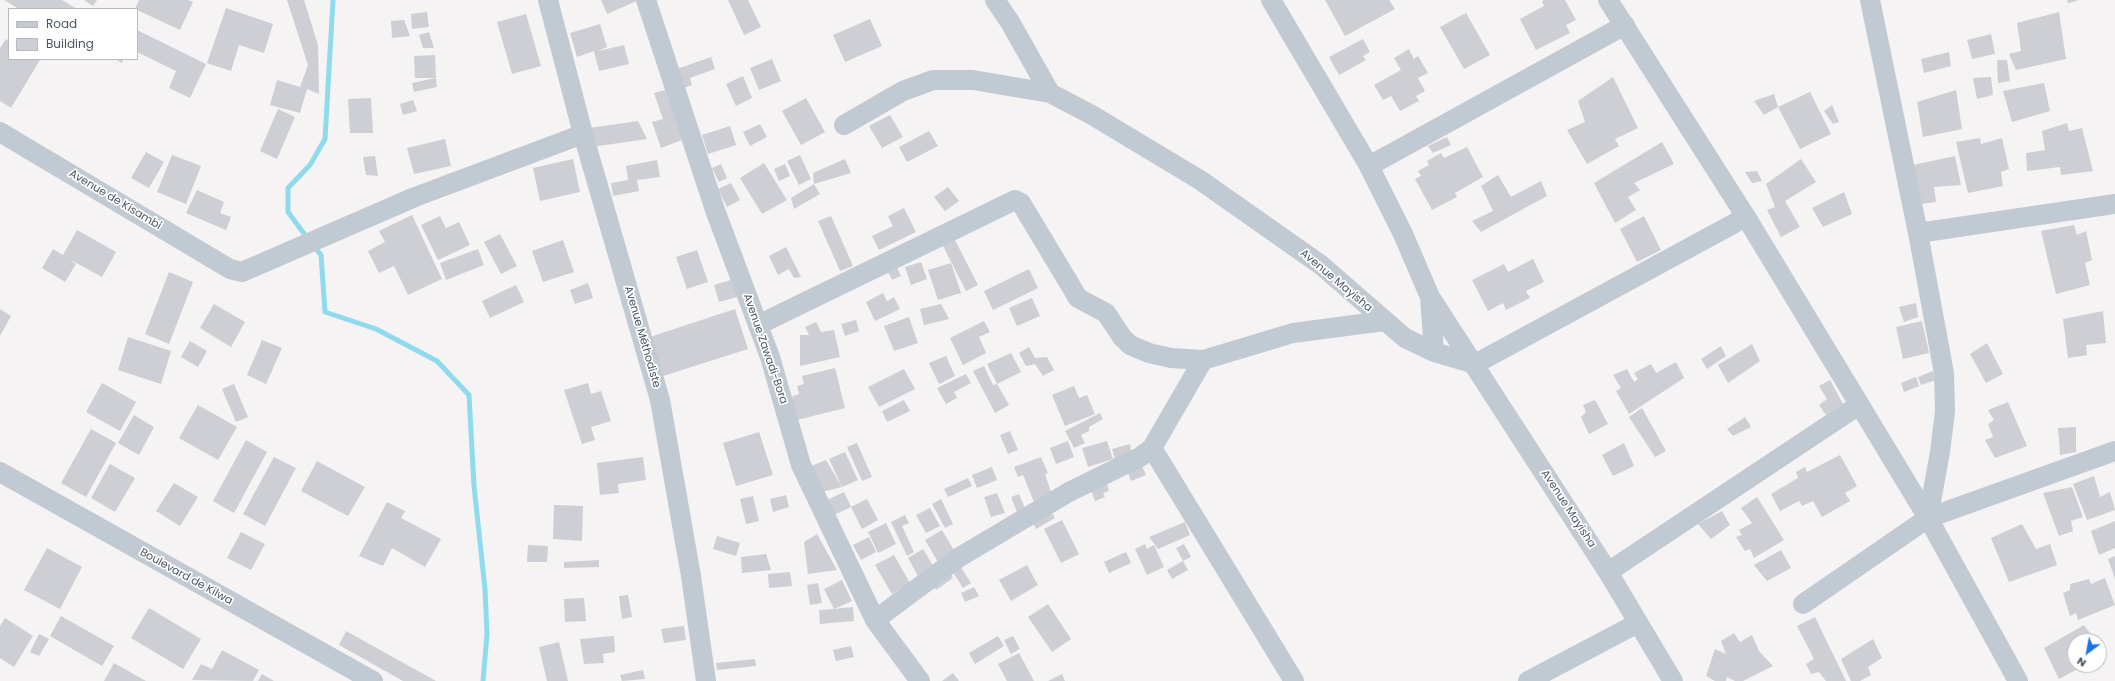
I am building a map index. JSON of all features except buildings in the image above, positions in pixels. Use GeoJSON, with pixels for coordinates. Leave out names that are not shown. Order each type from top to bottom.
{"type":"FeatureCollection","features":[{"type":"Feature","properties":{"kind":"street","name":"Avenue Méthodiste"},"geometry":{"type":"LineString","coordinates":[[548,0],[583,134],[660,400],[691,576],[706,681]]}},
{"type":"Feature","properties":{"kind":"street","name":"Avenue Zawadi-Bora"},"geometry":{"type":"LineString","coordinates":[[646,0],[715,210],[770,357],[801,465],[875,620],[920,681]]}},
{"type":"Feature","properties":{"kind":"street"},"geometry":{"type":"LineString","coordinates":[[995,0],[1010,22],[1050,93]]}},
{"type":"Feature","properties":{"kind":"street"},"geometry":{"type":"LineString","coordinates":[[1271,0],[1369,166],[1403,234],[1430,296],[1474,364],[1746,217]]}},
{"type":"Feature","properties":{"kind":"street"},"geometry":{"type":"LineString","coordinates":[[1608,0],[1746,217],[1928,518],[2018,681]]}},
{"type":"Feature","properties":{"kind":"street"},"geometry":{"type":"LineString","coordinates":[[1870,0],[1918,233],[1944,373],[1945,395],[1940,452],[1928,518]]}},
{"type":"Feature","properties":{"kind":"street"},"geometry":{"type":"LineString","coordinates":[[1369,166],[1625,25]]}},
{"type":"Feature","properties":{"kind":"street","name":"Avenue Mayisha"},"geometry":{"type":"LineString","coordinates":[[844,125],[903,91],[933,80],[973,80],[1050,93],[1092,115],[1200,180],[1321,265],[1405,338],[1434,352],[1474,364],[1608,572],[1673,681]]}},
{"type":"Feature","properties":{"kind":"street","name":"Avenue de Kisambi"},"geometry":{"type":"LineString","coordinates":[[0,132],[230,269],[242,272],[415,197],[583,134]]}},
{"type":"Feature","properties":{"kind":"street"},"geometry":{"type":"LineString","coordinates":[[758,324],[1015,200],[1021,203],[1073,292],[1083,302],[1106,313],[1122,337],[1130,345],[1161,356],[1203,360],[1293,333],[1384,321]]}},
{"type":"Feature","properties":{"kind":"street"},"geometry":{"type":"LineString","coordinates":[[1918,233],[2115,204]]}},
{"type":"Feature","properties":{"kind":"street"},"geometry":{"type":"LineString","coordinates":[[1430,296],[1434,352]]}},
{"type":"Feature","properties":{"kind":"street"},"geometry":{"type":"LineString","coordinates":[[875,620],[958,558],[1068,492],[1140,457],[1152,448],[1203,360]]}},
{"type":"Feature","properties":{"kind":"street"},"geometry":{"type":"LineString","coordinates":[[1608,572],[1859,405]]}},
{"type":"Feature","properties":{"kind":"street"},"geometry":{"type":"LineString","coordinates":[[1152,448],[1294,681]]}},
{"type":"Feature","properties":{"kind":"street"},"geometry":{"type":"LineString","coordinates":[[1803,604],[1928,518],[2115,451]]}},
{"type":"Feature","properties":{"kind":"street","name":"Boulevard de Kilwa"},"geometry":{"type":"LineString","coordinates":[[0,472],[373,681]]}},
{"type":"Feature","properties":{"kind":"street"},"geometry":{"type":"LineString","coordinates":[[1528,681],[1638,623]]}},
{"type":"Feature","properties":{"kind":"waterway"},"geometry":{"type":"LineString","coordinates":[[308,239],[288,212],[288,188],[310,165],[325,139],[333,0]]}},
{"type":"Feature","properties":{"kind":"waterway"},"geometry":{"type":"LineString","coordinates":[[314,246],[321,255],[325,312],[376,329],[437,361],[469,395],[474,486],[485,589],[487,634],[483,681]]}}]}
